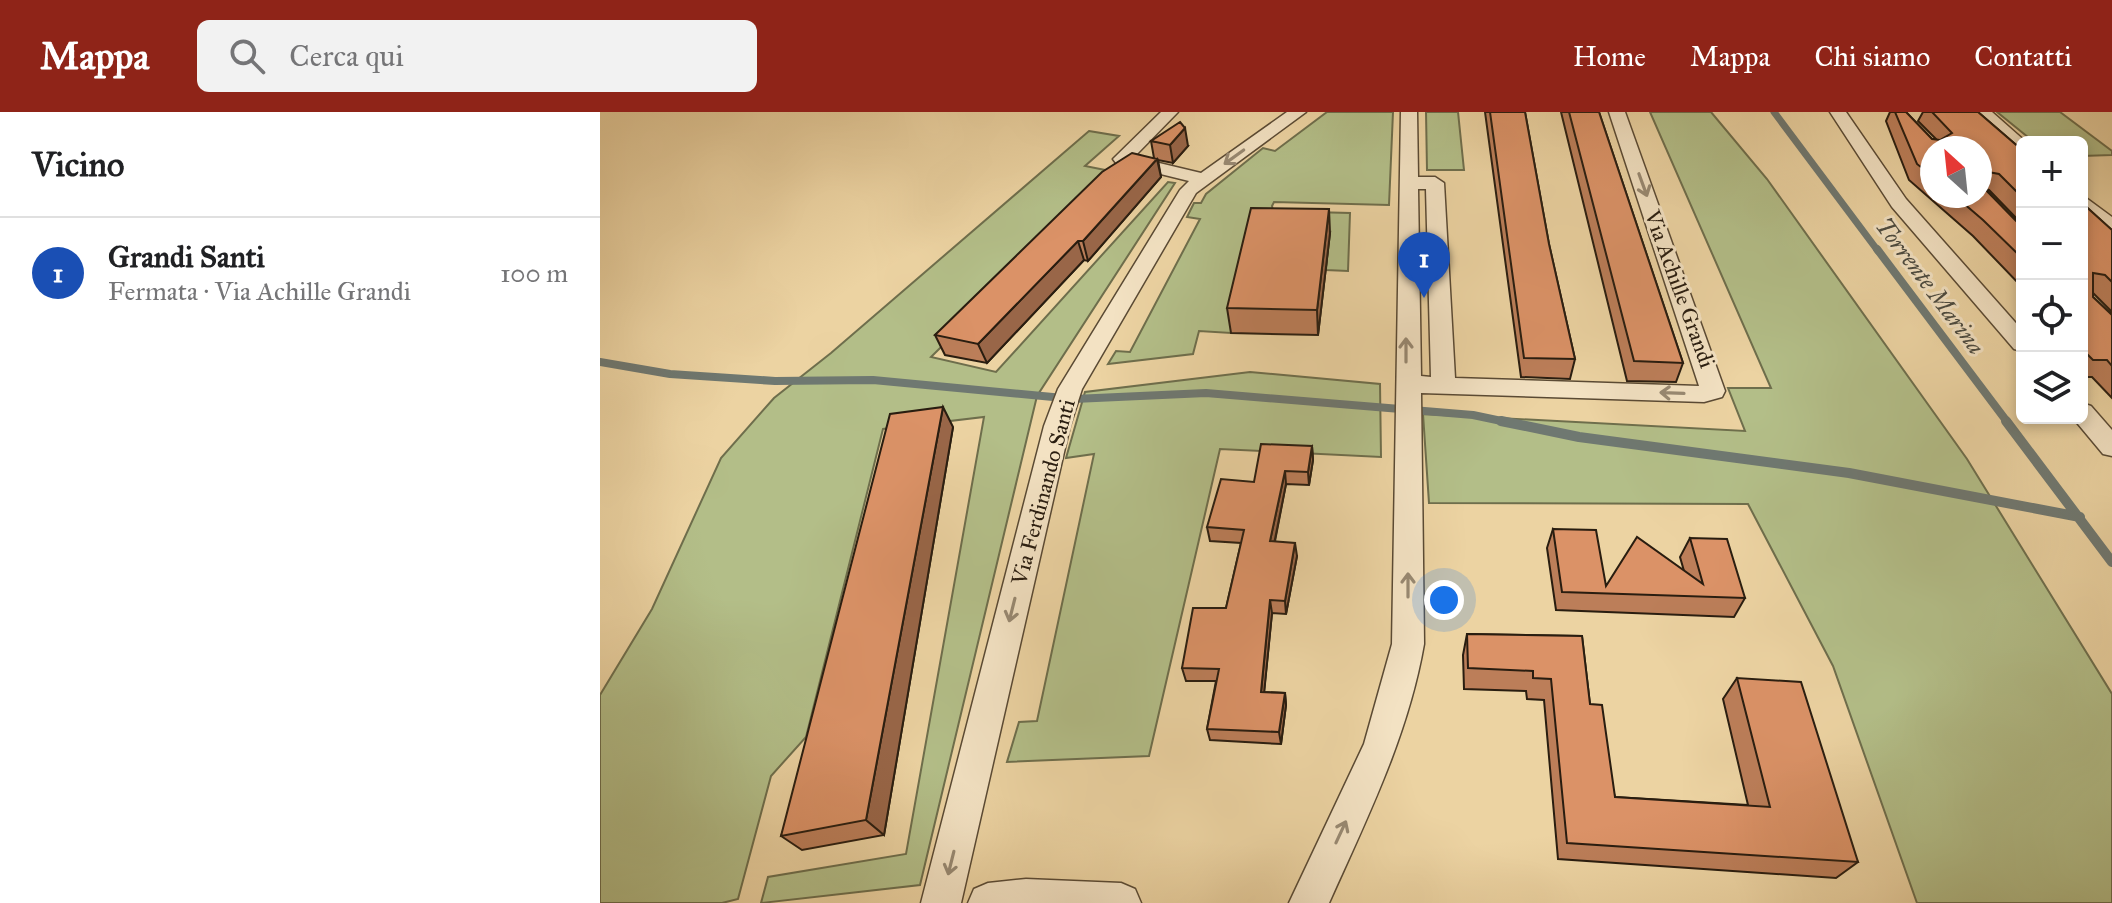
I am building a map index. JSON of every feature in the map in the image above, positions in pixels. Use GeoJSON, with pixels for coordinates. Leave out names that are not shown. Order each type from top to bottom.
{"type":"FeatureCollection","features":[{"type":"Feature","properties":{"kind":"street"},"geometry":{"type":"LineString","coordinates":[[1170,112],[1122,159],[1203,179]]}},
{"type":"Feature","properties":{"kind":"street","name":"Via Ferdinando Santi"},"geometry":{"type":"LineString","coordinates":[[941,903],[1057,426],[1070,389],[1189,190],[1298,112]]}},
{"type":"Feature","properties":{"kind":"street"},"geometry":{"type":"LineString","coordinates":[[1309,903],[1387,732],[1402,690],[1408,644],[1406,393],[1409,112]]}},
{"type":"Feature","properties":{"kind":"street","name":"Via Achille Grandi"},"geometry":{"type":"LineString","coordinates":[[1406,393],[1443,385],[1704,394],[1713,391],[1617,112]]}},
{"type":"Feature","properties":{"kind":"street"},"geometry":{"type":"LineString","coordinates":[[1838,112],[1899,203],[2016,337]]}},
{"type":"Feature","properties":{"kind":"street"},"geometry":{"type":"LineString","coordinates":[[1982,112],[2016,143]]}},
{"type":"Feature","properties":{"kind":"street"},"geometry":{"type":"LineString","coordinates":[[1408,183],[1435,183],[1443,385]]}},
{"type":"Feature","properties":{"kind":"street"},"geometry":{"type":"LineString","coordinates":[[2088,206],[2112,227]]}},
{"type":"Feature","properties":{"kind":"street"},"geometry":{"type":"LineString","coordinates":[[2088,419],[2112,447]]}},
{"type":"Feature","properties":{"kind":"street"},"geometry":{"type":"LineString","coordinates":[[988,903],[1026,899],[1121,903]]}},
{"type":"Feature","properties":{"kind":"green space"},"geometry":{"type":"Polygon","coordinates":[[[1327,112],[1393,112],[1389,205],[1274,202],[1272,206],[1273,211],[1350,213],[1348,271],[1326,270],[1329,233],[1254,232],[1231,333],[1199,331],[1193,354],[1108,364],[1116,351],[1130,352],[1200,219],[1187,217],[1194,203],[1201,203],[1206,194],[1263,148],[1275,151],[1327,112]]]}},
{"type":"Feature","properties":{"kind":"green space"},"geometry":{"type":"Polygon","coordinates":[[[1426,112],[1458,112],[1464,170],[1427,170],[1426,112]]]}},
{"type":"Feature","properties":{"kind":"green space"},"geometry":{"type":"Polygon","coordinates":[[[1650,112],[1711,112],[1767,179],[1967,459],[2112,694],[2112,903],[1917,903],[1833,666],[1748,504],[1429,503],[1423,414],[1745,431],[1728,388],[1771,388],[1650,112]]]}},
{"type":"Feature","properties":{"kind":"green space"},"geometry":{"type":"Polygon","coordinates":[[[1997,112],[2060,112],[2112,151],[2112,155],[2088,156],[2088,136],[2027,136],[1997,112]]]}},
{"type":"Feature","properties":{"kind":"green space"},"geometry":{"type":"Polygon","coordinates":[[[1089,131],[1119,136],[1085,166],[1110,171],[1075,215],[931,357],[996,372],[1168,182],[1175,183],[1037,396],[920,885],[761,903],[768,877],[906,854],[984,417],[883,429],[806,737],[771,776],[738,899],[722,903],[600,903],[600,695],[652,609],[721,458],[774,398],[831,353],[1089,131]]]}},
{"type":"Feature","properties":{"kind":"green space"},"geometry":{"type":"Polygon","coordinates":[[[1250,372],[1380,384],[1381,457],[1220,449],[1149,756],[1007,762],[1019,722],[1037,721],[1094,454],[1066,458],[1085,392],[1250,372]]]}},
{"type":"Feature","properties":{"kind":"building"},"geometry":{"type":"Polygon","coordinates":[[[1490,112],[1525,112],[1549,244],[1575,359],[1524,358],[1490,112]]]}},
{"type":"Feature","properties":{"kind":"building"},"geometry":{"type":"Polygon","coordinates":[[[1569,112],[1599,112],[1683,363],[1634,361],[1569,112]]]}},
{"type":"Feature","properties":{"kind":"building"},"geometry":{"type":"Polygon","coordinates":[[[1895,112],[1906,112],[1929,136],[1920,136],[1920,166],[1895,112]]]}},
{"type":"Feature","properties":{"kind":"building"},"geometry":{"type":"Polygon","coordinates":[[[1932,112],[1978,112],[2016,145],[2016,191],[1999,174],[1992,173],[1992,136],[1947,136],[1952,133],[1932,112]]]}},
{"type":"Feature","properties":{"kind":"building"},"geometry":{"type":"Polygon","coordinates":[[[1180,122],[1185,128],[1170,145],[1151,141],[1180,122]]]}},
{"type":"Feature","properties":{"kind":"building"},"geometry":{"type":"Polygon","coordinates":[[[1132,153],[1157,159],[1083,241],[1078,241],[978,344],[935,335],[1102,172],[1132,153]]]}},
{"type":"Feature","properties":{"kind":"building"},"geometry":{"type":"Polygon","coordinates":[[[1992,196],[2016,221],[2016,252],[1969,208],[1992,208],[1992,196]]]}},
{"type":"Feature","properties":{"kind":"building"},"geometry":{"type":"Polygon","coordinates":[[[1251,208],[1329,209],[1317,310],[1227,308],[1251,208]]]}},
{"type":"Feature","properties":{"kind":"building"},"geometry":{"type":"Polygon","coordinates":[[[2088,208],[2112,230],[2112,282],[2105,275],[2093,273],[2093,297],[2112,315],[2112,366],[2107,360],[2093,360],[2088,355],[2088,208]]]}},
{"type":"Feature","properties":{"kind":"building"},"geometry":{"type":"Polygon","coordinates":[[[943,407],[866,820],[781,836],[890,414],[943,407]]]}},
{"type":"Feature","properties":{"kind":"building"},"geometry":{"type":"Polygon","coordinates":[[[1261,444],[1312,446],[1308,472],[1285,471],[1270,541],[1295,543],[1285,601],[1270,600],[1261,692],[1285,693],[1279,732],[1207,729],[1219,669],[1182,668],[1193,608],[1226,608],[1244,530],[1207,527],[1221,479],[1254,482],[1261,444]]]}},
{"type":"Feature","properties":{"kind":"building"},"geometry":{"type":"Polygon","coordinates":[[[1553,529],[1596,530],[1606,586],[1637,537],[1703,584],[1690,538],[1727,539],[1745,598],[1562,592],[1553,529]]]}},
{"type":"Feature","properties":{"kind":"building"},"geometry":{"type":"Polygon","coordinates":[[[1467,634],[1582,636],[1590,704],[1602,705],[1615,797],[1770,807],[1737,678],[1801,682],[1858,862],[1567,843],[1551,679],[1533,678],[1533,671],[1468,668],[1467,634]]]}},
{"type":"Feature","properties":{"kind":"waterway","name":"Torrente Marina"},"geometry":{"type":"LineString","coordinates":[[1774,112],[1878,251]]}},
{"type":"Feature","properties":{"kind":"waterway","name":"Torrente Marina"},"geometry":{"type":"LineString","coordinates":[[1877,249],[2008,423]]}},
{"type":"Feature","properties":{"kind":"waterway"},"geometry":{"type":"LineString","coordinates":[[600,362],[670,374],[775,381],[873,380],[1074,399],[1206,393],[1473,415],[1511,423]]}},
{"type":"Feature","properties":{"kind":"waterway"},"geometry":{"type":"LineString","coordinates":[[1501,421],[1579,437],[1849,473],[2078,517]]}},
{"type":"Feature","properties":{"kind":"waterway","name":"Torrente Marina"},"geometry":{"type":"LineString","coordinates":[[2006,421],[2078,517]]}},
{"type":"Feature","properties":{"kind":"waterway","name":"Torrente Marina"},"geometry":{"type":"LineString","coordinates":[[2078,517],[2112,562]]}},
{"type":"Feature","properties":{"kind":"place","name":"Grandi Santi"},"geometry":{"type":"Point","coordinates":[1424,298]}}]}
